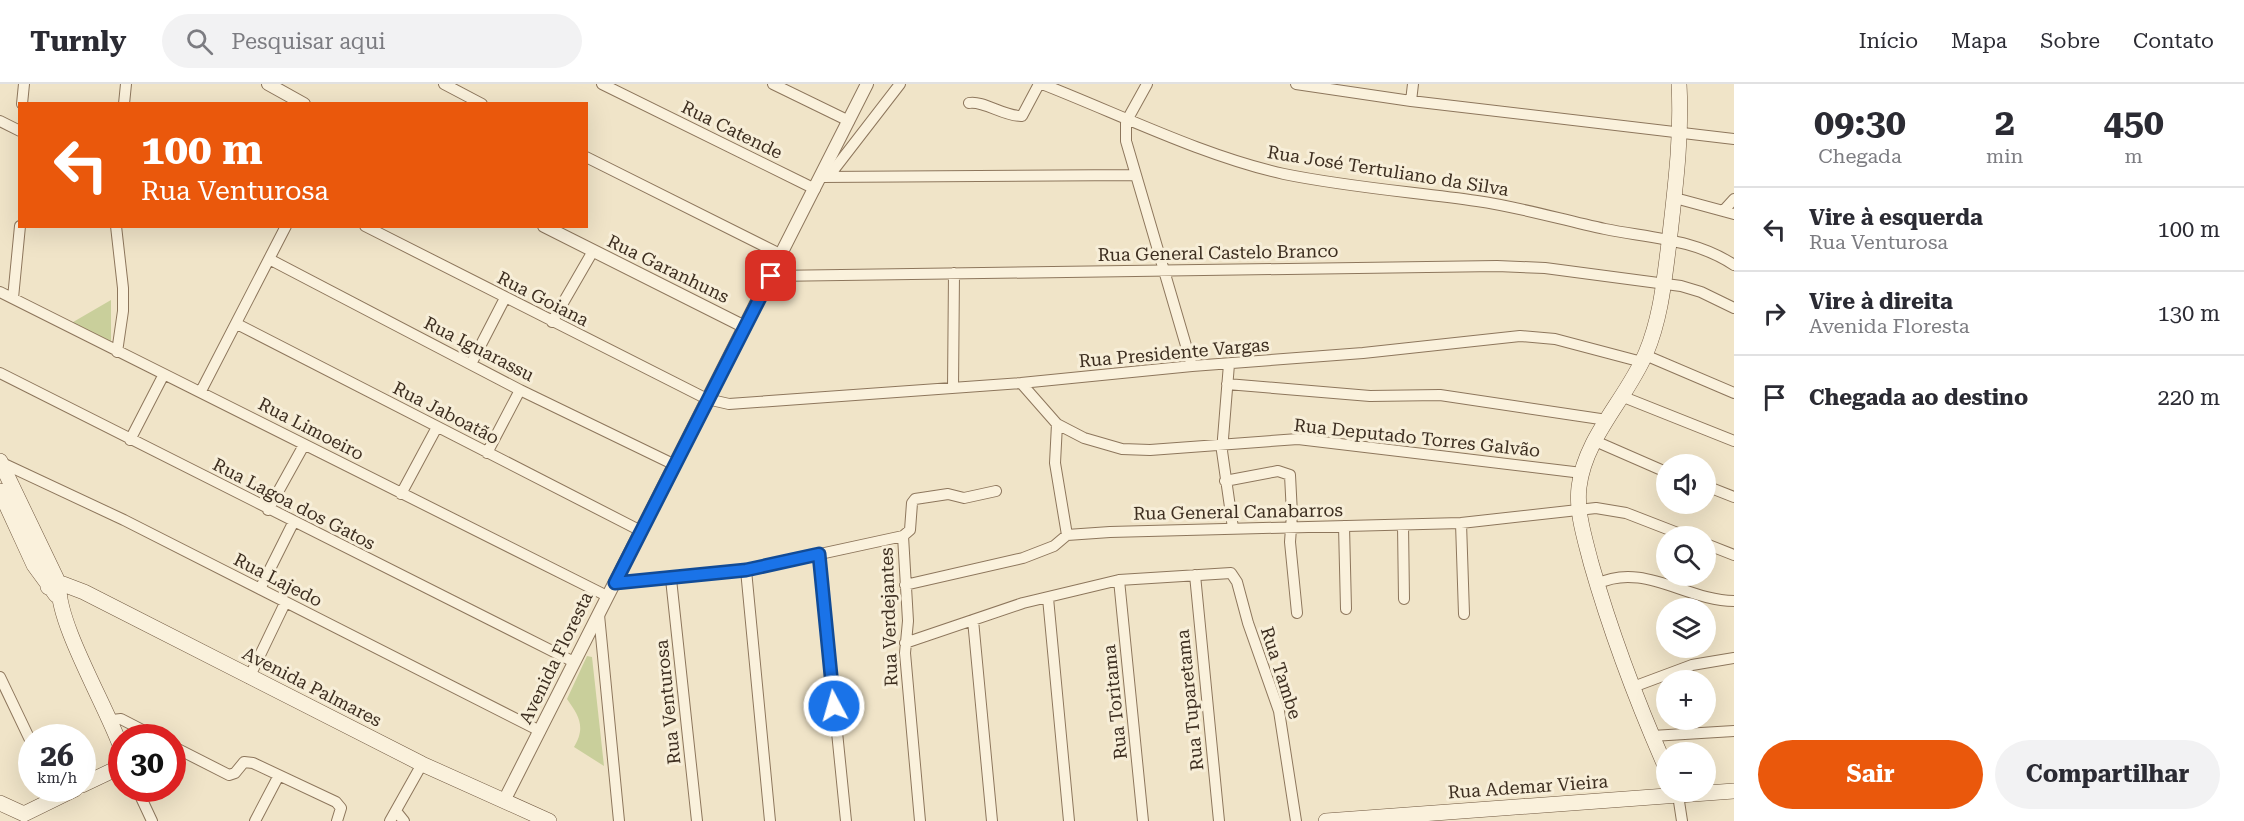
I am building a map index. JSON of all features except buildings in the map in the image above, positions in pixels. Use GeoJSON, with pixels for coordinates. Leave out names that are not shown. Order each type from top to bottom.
{"type":"FeatureCollection","features":[{"type":"Feature","properties":{"kind":"main road"},"geometry":{"type":"LineString","coordinates":[[1656,745],[1597,584],[1579,508],[1582,473],[1595,441],[1644,358],[1656,326],[1665,284],[1675,198],[1681,134],[1679,84]]}},
{"type":"Feature","properties":{"kind":"main road"},"geometry":{"type":"LineString","coordinates":[[0,461],[55,589],[67,624],[113,724]]}},
{"type":"Feature","properties":{"kind":"main road"},"geometry":{"type":"LineString","coordinates":[[0,491],[34,565],[55,589]]}},
{"type":"Feature","properties":{"kind":"main road","name":"Avenida Palmares"},"geometry":{"type":"LineString","coordinates":[[55,589],[95,597],[249,678],[422,764],[505,799],[549,821]]}},
{"type":"Feature","properties":{"kind":"main road","name":"Rua Ademar Vieira"},"geometry":{"type":"LineString","coordinates":[[1716,792],[1734,791]]}},
{"type":"Feature","properties":{"kind":"main road","name":"Rua Ademar Vieira"},"geometry":{"type":"LineString","coordinates":[[1334,821],[1656,795]]}},
{"type":"Feature","properties":{"kind":"main road"},"geometry":{"type":"LineString","coordinates":[[0,803],[30,818],[46,802]]}},
{"type":"Feature","properties":{"kind":"street"},"geometry":{"type":"LineString","coordinates":[[22,102],[24,84]]}},
{"type":"Feature","properties":{"kind":"street"},"geometry":{"type":"LineString","coordinates":[[124,102],[126,84]]}},
{"type":"Feature","properties":{"kind":"street"},"geometry":{"type":"LineString","coordinates":[[268,84],[300,102]]}},
{"type":"Feature","properties":{"kind":"street"},"geometry":{"type":"LineString","coordinates":[[444,84],[478,102]]}},
{"type":"Feature","properties":{"kind":"street"},"geometry":{"type":"LineString","coordinates":[[773,84],[849,121]]}},
{"type":"Feature","properties":{"kind":"street","name":"Avenida Floresta"},"geometry":{"type":"LineString","coordinates":[[505,799],[707,399],[815,189],[825,176],[867,84]]}},
{"type":"Feature","properties":{"kind":"street"},"geometry":{"type":"LineString","coordinates":[[825,176],[900,84]]}},
{"type":"Feature","properties":{"kind":"street"},"geometry":{"type":"LineString","coordinates":[[969,103],[976,102],[1006,114],[1023,116],[1041,84]]}},
{"type":"Feature","properties":{"kind":"street","name":"Rua José Tertuliano da Silva"},"geometry":{"type":"LineString","coordinates":[[1041,84],[1236,160],[1284,174],[1514,207],[1575,223],[1690,243],[1708,249],[1734,265]]}},
{"type":"Feature","properties":{"kind":"street"},"geometry":{"type":"LineString","coordinates":[[1147,84],[1128,117],[1125,133],[1134,175],[1191,366]]}},
{"type":"Feature","properties":{"kind":"street"},"geometry":{"type":"LineString","coordinates":[[1296,84],[1411,101],[1734,139]]}},
{"type":"Feature","properties":{"kind":"street"},"geometry":{"type":"LineString","coordinates":[[1411,101],[1413,84]]}},
{"type":"Feature","properties":{"kind":"street","name":"Rua Catende"},"geometry":{"type":"LineString","coordinates":[[607,85],[815,189]]}},
{"type":"Feature","properties":{"kind":"street"},"geometry":{"type":"LineString","coordinates":[[0,121],[18,130]]}},
{"type":"Feature","properties":{"kind":"street"},"geometry":{"type":"LineString","coordinates":[[588,158],[782,255]]}},
{"type":"Feature","properties":{"kind":"street"},"geometry":{"type":"LineString","coordinates":[[825,176],[1134,175]]}},
{"type":"Feature","properties":{"kind":"street"},"geometry":{"type":"LineString","coordinates":[[1675,198],[1729,212],[1734,199]]}},
{"type":"Feature","properties":{"kind":"street"},"geometry":{"type":"LineString","coordinates":[[13,298],[20,228]]}},
{"type":"Feature","properties":{"kind":"street"},"geometry":{"type":"LineString","coordinates":[[116,228],[123,288],[123,311],[117,352]]}},
{"type":"Feature","properties":{"kind":"street"},"geometry":{"type":"LineString","coordinates":[[201,391],[285,228]]}},
{"type":"Feature","properties":{"kind":"street","name":"Rua Goiana"},"geometry":{"type":"LineString","coordinates":[[369,228],[707,399]]}},
{"type":"Feature","properties":{"kind":"street","name":"Rua Garanhuns"},"geometry":{"type":"LineString","coordinates":[[548,228],[745,327]]}},
{"type":"Feature","properties":{"kind":"street"},"geometry":{"type":"LineString","coordinates":[[552,322],[593,251]]}},
{"type":"Feature","properties":{"kind":"street","name":"Rua Iguarassu"},"geometry":{"type":"LineString","coordinates":[[269,259],[520,390],[675,465]]}},
{"type":"Feature","properties":{"kind":"street","name":"Rua General Castelo Branco"},"geometry":{"type":"LineString","coordinates":[[771,276],[1163,271],[1269,267],[1522,266],[1665,284],[1701,292],[1734,308]]}},
{"type":"Feature","properties":{"kind":"street"},"geometry":{"type":"LineString","coordinates":[[953,388],[954,273]]}},
{"type":"Feature","properties":{"kind":"street","name":"Rua Limoeiro"},"geometry":{"type":"LineString","coordinates":[[0,292],[607,596]]}},
{"type":"Feature","properties":{"kind":"street"},"geometry":{"type":"LineString","coordinates":[[471,364],[505,298]]}},
{"type":"Feature","properties":{"kind":"street","name":"Rua Jaboatão"},"geometry":{"type":"LineString","coordinates":[[237,324],[641,531]]}},
{"type":"Feature","properties":{"kind":"street","name":"Rua Presidente Vargas"},"geometry":{"type":"LineString","coordinates":[[707,399],[740,405],[1021,384],[1191,366],[1363,353],[1520,336],[1555,339],[1644,358],[1734,393]]}},
{"type":"Feature","properties":{"kind":"street"},"geometry":{"type":"LineString","coordinates":[[1229,364],[1223,444],[1225,481],[1233,528]]}},
{"type":"Feature","properties":{"kind":"street","name":"Rua Lagoa dos Gatos"},"geometry":{"type":"LineString","coordinates":[[0,373],[293,523],[574,662]]}},
{"type":"Feature","properties":{"kind":"street"},"geometry":{"type":"LineString","coordinates":[[130,440],[164,374]]}},
{"type":"Feature","properties":{"kind":"street","name":"Rua Deputado Torres Galvão"},"geometry":{"type":"LineString","coordinates":[[1021,384],[1057,424],[1084,438],[1122,449],[1150,450],[1270,439],[1315,441],[1582,473]]}},
{"type":"Feature","properties":{"kind":"street"},"geometry":{"type":"LineString","coordinates":[[1227,384],[1370,396],[1440,395],[1607,420]]}},
{"type":"Feature","properties":{"kind":"street"},"geometry":{"type":"LineString","coordinates":[[488,453],[520,390]]}},
{"type":"Feature","properties":{"kind":"street"},"geometry":{"type":"LineString","coordinates":[[1621,396],[1734,441]]}},
{"type":"Feature","properties":{"kind":"street"},"geometry":{"type":"LineString","coordinates":[[1057,424],[1055,463],[1067,535]]}},
{"type":"Feature","properties":{"kind":"street"},"geometry":{"type":"LineString","coordinates":[[402,494],[437,427]]}},
{"type":"Feature","properties":{"kind":"street"},"geometry":{"type":"LineString","coordinates":[[1595,441],[1656,468]]}},
{"type":"Feature","properties":{"kind":"street"},"geometry":{"type":"LineString","coordinates":[[268,510],[304,445]]}},
{"type":"Feature","properties":{"kind":"street","name":"Rua Lajedo"},"geometry":{"type":"LineString","coordinates":[[0,461],[124,520],[540,730]]}},
{"type":"Feature","properties":{"kind":"street"},"geometry":{"type":"LineString","coordinates":[[1225,481],[1278,471],[1290,475],[1291,553],[1297,613]]}},
{"type":"Feature","properties":{"kind":"street"},"geometry":{"type":"LineString","coordinates":[[1716,490],[1734,496]]}},
{"type":"Feature","properties":{"kind":"street","name":"Rua Verdejantes"},"geometry":{"type":"LineString","coordinates":[[920,821],[905,644],[908,621],[903,536],[910,530],[912,503],[915,499],[948,494],[964,498],[996,491]]}},
{"type":"Feature","properties":{"kind":"street","name":"Rua General Canabarros"},"geometry":{"type":"LineString","coordinates":[[905,585],[1023,558],[1054,546],[1067,535],[1233,528],[1461,524],[1579,508],[1626,513],[1660,526]]}},
{"type":"Feature","properties":{"kind":"street"},"geometry":{"type":"LineString","coordinates":[[260,590],[293,523]]}},
{"type":"Feature","properties":{"kind":"street"},"geometry":{"type":"LineString","coordinates":[[1461,524],[1464,614]]}},
{"type":"Feature","properties":{"kind":"street"},"geometry":{"type":"LineString","coordinates":[[1402,525],[1404,599]]}},
{"type":"Feature","properties":{"kind":"street"},"geometry":{"type":"LineString","coordinates":[[1344,526],[1347,609]]}},
{"type":"Feature","properties":{"kind":"street"},"geometry":{"type":"LineString","coordinates":[[615,583],[746,570],[903,536]]}},
{"type":"Feature","properties":{"kind":"street"},"geometry":{"type":"LineString","coordinates":[[1716,548],[1734,555]]}},
{"type":"Feature","properties":{"kind":"street"},"geometry":{"type":"LineString","coordinates":[[819,554],[846,821]]}},
{"type":"Feature","properties":{"kind":"street"},"geometry":{"type":"LineString","coordinates":[[746,570],[770,821]]}},
{"type":"Feature","properties":{"kind":"street","name":"Rua Tambe"},"geometry":{"type":"LineString","coordinates":[[1195,575],[1232,573],[1237,582],[1248,623],[1279,711],[1296,821]]}},
{"type":"Feature","properties":{"kind":"street"},"geometry":{"type":"LineString","coordinates":[[905,644],[1023,603],[1119,580],[1195,575]]}},
{"type":"Feature","properties":{"kind":"street","name":"Rua Tuparetama"},"geometry":{"type":"LineString","coordinates":[[1195,575],[1219,821]]}},
{"type":"Feature","properties":{"kind":"street"},"geometry":{"type":"LineString","coordinates":[[1597,584],[1622,576],[1638,576],[1698,597],[1734,602]]}},
{"type":"Feature","properties":{"kind":"street","name":"Rua Venturosa"},"geometry":{"type":"LineString","coordinates":[[670,579],[697,821]]}},
{"type":"Feature","properties":{"kind":"street","name":"Rua Toritama"},"geometry":{"type":"LineString","coordinates":[[1119,580],[1143,821]]}},
{"type":"Feature","properties":{"kind":"street"},"geometry":{"type":"LineString","coordinates":[[1048,598],[1070,821]]}},
{"type":"Feature","properties":{"kind":"street"},"geometry":{"type":"LineString","coordinates":[[249,678],[285,603]]}},
{"type":"Feature","properties":{"kind":"street"},"geometry":{"type":"LineString","coordinates":[[599,615],[619,821]]}},
{"type":"Feature","properties":{"kind":"street"},"geometry":{"type":"LineString","coordinates":[[973,620],[992,821]]}},
{"type":"Feature","properties":{"kind":"street"},"geometry":{"type":"LineString","coordinates":[[1633,687],[1692,665],[1734,658]]}},
{"type":"Feature","properties":{"kind":"street"},"geometry":{"type":"LineString","coordinates":[[0,676],[4,696],[20,724]]}},
{"type":"Feature","properties":{"kind":"street"},"geometry":{"type":"LineString","coordinates":[[112,720],[121,719],[131,724]]}},
{"type":"Feature","properties":{"kind":"street"},"geometry":{"type":"LineString","coordinates":[[1652,736],[1734,731]]}},
{"type":"Feature","properties":{"kind":"street"},"geometry":{"type":"LineString","coordinates":[[186,753],[229,775],[248,762],[340,805],[341,812],[337,821]]}},
{"type":"Feature","properties":{"kind":"street"},"geometry":{"type":"LineString","coordinates":[[404,821],[393,816],[422,764]]}},
{"type":"Feature","properties":{"kind":"street"},"geometry":{"type":"LineString","coordinates":[[255,821],[278,777]]}},
{"type":"Feature","properties":{"kind":"street"},"geometry":{"type":"LineString","coordinates":[[143,802],[152,821]]}},
{"type":"Feature","properties":{"kind":"street"},"geometry":{"type":"LineString","coordinates":[[1679,802],[1682,821]]}},
{"type":"Feature","properties":{"kind":"green space"},"geometry":{"type":"Polygon","coordinates":[[[111,300],[111,348],[68,325],[111,300]]]}},
{"type":"Feature","properties":{"kind":"green space"},"geometry":{"type":"Polygon","coordinates":[[[587,656],[592,657],[604,766],[574,747],[580,733],[580,722],[567,699],[587,656]]]}},
{"type":"Feature","properties":{"kind":"route"},"geometry":{"type":"LineString","coordinates":[[771,276],[615,583],[746,570],[819,554],[834,706]]}}]}
